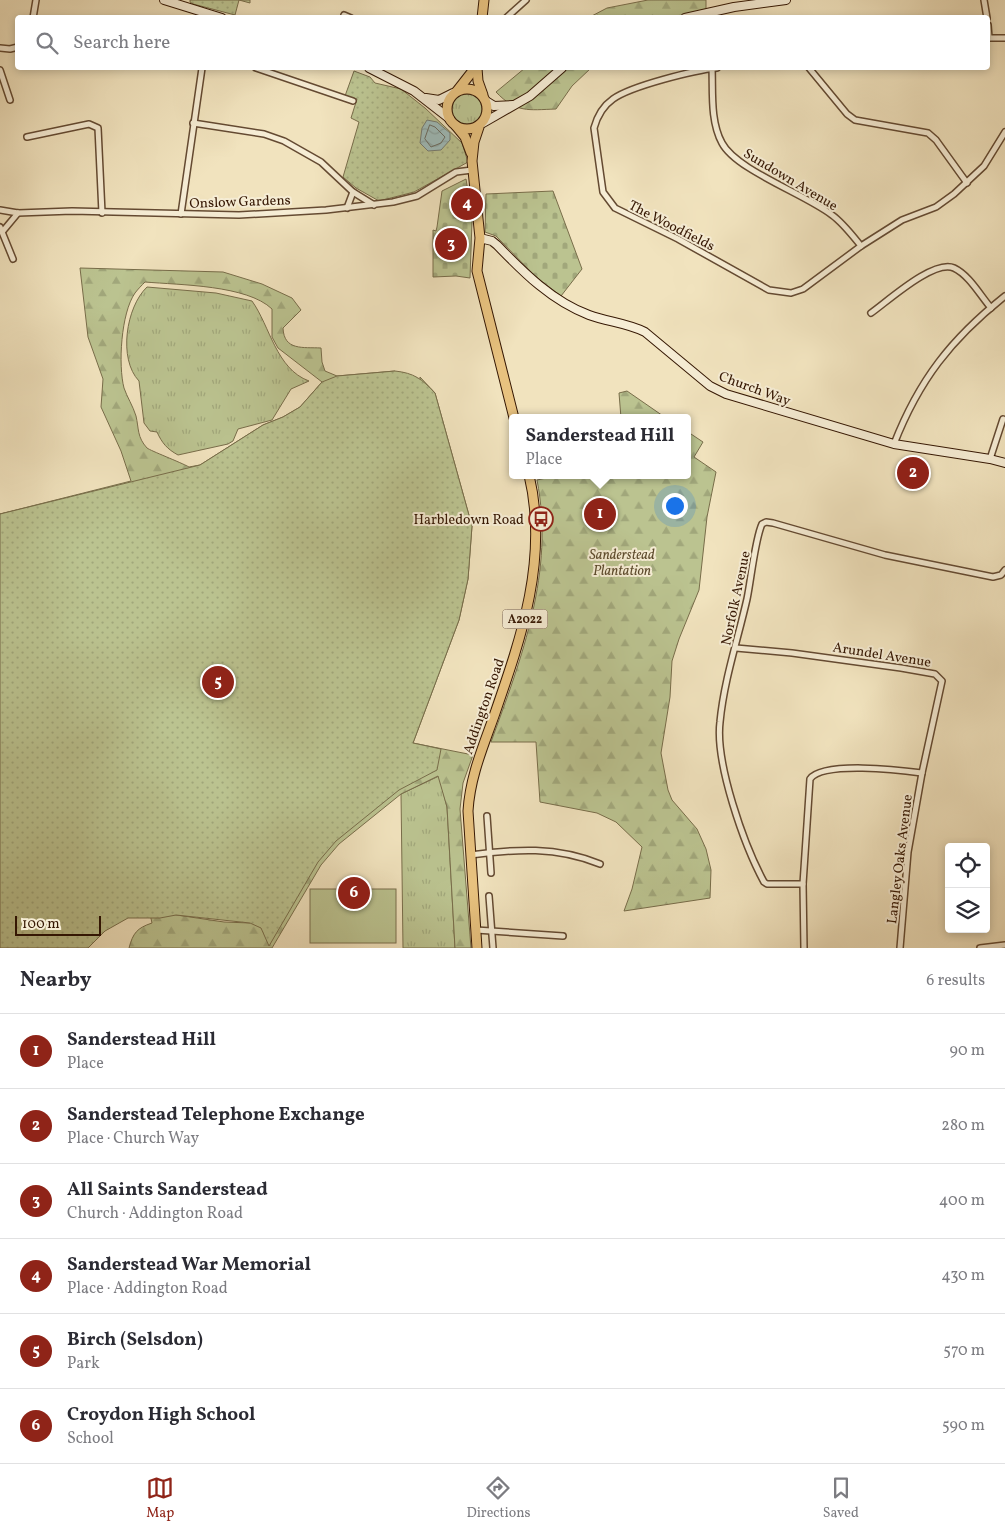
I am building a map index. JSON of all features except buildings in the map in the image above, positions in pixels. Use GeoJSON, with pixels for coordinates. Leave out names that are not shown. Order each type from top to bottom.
{"type":"FeatureCollection","features":[{"type":"Feature","properties":{"kind":"main road"},"geometry":{"type":"LineString","coordinates":[[482,15],[484,0]]}},
{"type":"Feature","properties":{"kind":"main road"},"geometry":{"type":"LineString","coordinates":[[474,70],[455,92],[446,107],[451,121],[465,137],[472,165],[480,238],[478,271],[513,414]]}},
{"type":"Feature","properties":{"kind":"main road"},"geometry":{"type":"LineString","coordinates":[[472,165],[474,142],[488,111],[476,70]]}},
{"type":"Feature","properties":{"kind":"main road"},"geometry":{"type":"LineString","coordinates":[[455,92],[464,88],[471,89],[485,99]]}},
{"type":"Feature","properties":{"kind":"main road"},"geometry":{"type":"LineString","coordinates":[[451,121],[466,128],[481,125]]}},
{"type":"Feature","properties":{"kind":"main road","name":"Addington Road"},"geometry":{"type":"LineString","coordinates":[[477,948],[468,811],[471,786],[514,658],[533,586],[537,519],[532,479]]}},
{"type":"Feature","properties":{"kind":"street"},"geometry":{"type":"LineString","coordinates":[[34,15],[36,0]]}},
{"type":"Feature","properties":{"kind":"street"},"geometry":{"type":"LineString","coordinates":[[164,0],[185,3],[210,15]]}},
{"type":"Feature","properties":{"kind":"street"},"geometry":{"type":"LineString","coordinates":[[509,15],[526,0]]}},
{"type":"Feature","properties":{"kind":"street"},"geometry":{"type":"LineString","coordinates":[[712,14],[733,3],[786,0]]}},
{"type":"Feature","properties":{"kind":"street"},"geometry":{"type":"LineString","coordinates":[[984,0],[986,15]]}},
{"type":"Feature","properties":{"kind":"street"},"geometry":{"type":"LineString","coordinates":[[990,38],[1005,38]]}},
{"type":"Feature","properties":{"kind":"street"},"geometry":{"type":"LineString","coordinates":[[0,48],[15,48]]}},
{"type":"Feature","properties":{"kind":"street"},"geometry":{"type":"LineString","coordinates":[[0,70],[10,100]]}},
{"type":"Feature","properties":{"kind":"street"},"geometry":{"type":"LineString","coordinates":[[181,214],[202,70]]}},
{"type":"Feature","properties":{"kind":"street"},"geometry":{"type":"LineString","coordinates":[[262,70],[353,102]]}},
{"type":"Feature","properties":{"kind":"street"},"geometry":{"type":"LineString","coordinates":[[374,70],[422,97],[451,121]]}},
{"type":"Feature","properties":{"kind":"street"},"geometry":{"type":"LineString","coordinates":[[481,125],[530,96],[560,70]]}},
{"type":"Feature","properties":{"kind":"street","name":"The Woodfields"},"geometry":{"type":"LineString","coordinates":[[704,70],[631,91],[613,99],[602,110],[596,118],[594,128],[603,192],[609,201],[623,213],[686,243],[769,290],[791,293],[802,288],[861,246],[902,220],[936,208],[967,183],[984,166],[1005,132]]}},
{"type":"Feature","properties":{"kind":"street","name":"Sundown Avenue"},"geometry":{"type":"LineString","coordinates":[[712,70],[716,125],[722,143],[732,155],[751,170],[769,178],[832,215],[861,246]]}},
{"type":"Feature","properties":{"kind":"street"},"geometry":{"type":"LineString","coordinates":[[811,70],[847,114],[855,120],[928,133],[940,145],[967,183]]}},
{"type":"Feature","properties":{"kind":"street"},"geometry":{"type":"LineString","coordinates":[[422,97],[436,100],[455,92]]}},
{"type":"Feature","properties":{"kind":"street"},"geometry":{"type":"LineString","coordinates":[[485,99],[494,106],[515,105]]}},
{"type":"Feature","properties":{"kind":"street"},"geometry":{"type":"LineString","coordinates":[[193,123],[264,134],[284,140],[321,162],[353,192],[374,204]]}},
{"type":"Feature","properties":{"kind":"street"},"geometry":{"type":"LineString","coordinates":[[27,137],[89,124],[98,128],[102,213]]}},
{"type":"Feature","properties":{"kind":"street","name":"Onslow Gardens"},"geometry":{"type":"LineString","coordinates":[[0,210],[18,213],[239,215],[347,208],[417,196],[456,172],[472,165]]}},
{"type":"Feature","properties":{"kind":"street"},"geometry":{"type":"LineString","coordinates":[[347,208],[353,192]]}},
{"type":"Feature","properties":{"kind":"street"},"geometry":{"type":"LineString","coordinates":[[13,258],[2,229],[18,213]]}},
{"type":"Feature","properties":{"kind":"street","name":"Church Way"},"geometry":{"type":"LineString","coordinates":[[480,238],[492,240],[532,280],[560,300],[588,315],[634,327],[645,332],[710,386],[726,394],[894,444],[1005,463]]}},
{"type":"Feature","properties":{"kind":"street"},"geometry":{"type":"LineString","coordinates":[[871,313],[937,267],[947,266],[962,274],[991,308]]}},
{"type":"Feature","properties":{"kind":"street"},"geometry":{"type":"LineString","coordinates":[[894,444],[914,399],[932,369],[960,335],[1005,296]]}},
{"type":"Feature","properties":{"kind":"street"},"geometry":{"type":"LineString","coordinates":[[990,459],[1003,419]]}},
{"type":"Feature","properties":{"kind":"street","name":"Norfolk Avenue"},"geometry":{"type":"LineString","coordinates":[[803,884],[767,884],[764,882],[746,840],[726,775],[720,742],[719,723],[753,574],[760,529],[766,522],[929,565],[993,577],[1001,575],[1005,570]]}},
{"type":"Feature","properties":{"kind":"street","name":"Arundel Avenue"},"geometry":{"type":"LineString","coordinates":[[736,648],[832,657],[940,676],[942,686],[922,773]]}},
{"type":"Feature","properties":{"kind":"street"},"geometry":{"type":"LineString","coordinates":[[804,948],[803,884],[808,786],[812,776],[828,770],[898,770],[922,773]]}},
{"type":"Feature","properties":{"kind":"street","name":"Langley Oaks Avenue"},"geometry":{"type":"LineString","coordinates":[[900,948],[908,852],[922,773]]}},
{"type":"Feature","properties":{"kind":"street"},"geometry":{"type":"LineString","coordinates":[[487,816],[491,873]]}},
{"type":"Feature","properties":{"kind":"street"},"geometry":{"type":"LineString","coordinates":[[470,855],[543,849],[583,857],[600,864]]}},
{"type":"Feature","properties":{"kind":"street"},"geometry":{"type":"LineString","coordinates":[[489,896],[493,948]]}},
{"type":"Feature","properties":{"kind":"street"},"geometry":{"type":"LineString","coordinates":[[476,930],[563,936]]}},
{"type":"Feature","properties":{"kind":"street"},"geometry":{"type":"LineString","coordinates":[[980,948],[1005,945]]}},
{"type":"Feature","properties":{"kind":"green space"},"geometry":{"type":"Polygon","coordinates":[[[190,0],[239,0],[235,15],[193,4],[190,0]]]}},
{"type":"Feature","properties":{"kind":"green space"},"geometry":{"type":"Polygon","coordinates":[[[239,0],[250,0],[250,3],[239,0]]]}},
{"type":"Feature","properties":{"kind":"green space"},"geometry":{"type":"Polygon","coordinates":[[[648,0],[706,0],[706,15],[594,15],[607,8],[648,0]]]}},
{"type":"Feature","properties":{"kind":"green space"},"geometry":{"type":"Polygon","coordinates":[[[523,70],[589,70],[572,86],[556,109],[523,109],[510,104],[496,92],[523,70]]]}},
{"type":"Feature","properties":{"kind":"green space"},"geometry":{"type":"Polygon","coordinates":[[[354,71],[370,77],[375,83],[401,89],[425,108],[462,143],[468,162],[414,192],[379,201],[356,188],[343,177],[359,122],[351,118],[357,99],[345,96],[354,71]]]}},
{"type":"Feature","properties":{"kind":"green space"},"geometry":{"type":"Polygon","coordinates":[[[467,94],[478,98],[482,109],[478,120],[467,124],[456,120],[452,109],[456,98],[467,94]]]}},
{"type":"Feature","properties":{"kind":"green space"},"geometry":{"type":"Polygon","coordinates":[[[466,179],[471,211],[467,218],[472,221],[470,278],[456,276],[433,277],[433,230],[436,231],[437,227],[442,191],[466,179]]]}},
{"type":"Feature","properties":{"kind":"green space"},"geometry":{"type":"Polygon","coordinates":[[[553,191],[582,269],[561,296],[535,276],[496,236],[485,232],[486,194],[553,191]]]}},
{"type":"Feature","properties":{"kind":"green space"},"geometry":{"type":"Polygon","coordinates":[[[80,268],[223,272],[262,284],[292,298],[301,310],[283,328],[284,335],[287,341],[296,346],[321,348],[325,371],[337,376],[395,371],[394,378],[304,448],[0,514],[131,481],[121,451],[101,407],[103,379],[88,337],[80,268]],[[145,282],[130,302],[122,339],[121,366],[124,388],[136,416],[140,436],[147,448],[189,467],[200,465],[263,425],[283,417],[300,407],[322,382],[278,348],[272,337],[272,309],[261,301],[247,295],[212,288],[145,282]]]}},
{"type":"Feature","properties":{"kind":"green space"},"geometry":{"type":"Polygon","coordinates":[[[147,287],[216,293],[252,301],[281,357],[298,375],[309,381],[291,389],[272,420],[238,429],[233,441],[228,444],[178,455],[165,445],[157,432],[150,431],[144,423],[139,381],[132,371],[128,360],[127,333],[130,320],[134,307],[147,287]]]}},
{"type":"Feature","properties":{"kind":"green space"},"geometry":{"type":"Polygon","coordinates":[[[395,371],[407,373],[417,378],[435,393],[472,526],[468,579],[459,620],[413,743],[441,749],[437,770],[399,790],[336,841],[318,862],[269,946],[261,928],[250,923],[176,915],[160,918],[128,918],[105,931],[88,948],[0,948],[0,514],[200,465],[263,425],[283,417],[300,407],[322,382],[337,376],[395,371]]]}},
{"type":"Feature","properties":{"kind":"green space"},"geometry":{"type":"Polygon","coordinates":[[[420,377],[435,393],[472,526],[468,579],[459,620],[413,743],[473,755],[463,783],[460,809],[471,948],[455,948],[447,807],[438,776],[401,794],[339,844],[321,865],[272,948],[129,948],[136,932],[152,923],[150,914],[116,906],[224,922],[250,923],[420,391],[420,377]]]}},
{"type":"Feature","properties":{"kind":"green space"},"geometry":{"type":"Polygon","coordinates":[[[627,391],[660,414],[621,414],[619,393],[627,391]]]}},
{"type":"Feature","properties":{"kind":"green space","name":"Sanderstead Plantation"},"geometry":{"type":"Polygon","coordinates":[[[691,434],[703,442],[694,457],[716,472],[707,517],[699,590],[672,661],[670,697],[661,753],[668,790],[672,800],[697,829],[706,849],[711,870],[710,898],[624,911],[632,889],[642,847],[616,822],[597,813],[540,802],[536,742],[491,742],[524,646],[539,580],[542,547],[537,480],[691,479],[691,434]]]}},
{"type":"Feature","properties":{"kind":"green space"},"geometry":{"type":"Polygon","coordinates":[[[439,776],[447,807],[455,948],[403,948],[401,794],[439,776]]]}},
{"type":"Feature","properties":{"kind":"green space"},"geometry":{"type":"Polygon","coordinates":[[[310,889],[396,889],[396,943],[310,943],[310,889]]]}},
{"type":"Feature","properties":{"kind":"water"},"geometry":{"type":"Polygon","coordinates":[[[427,120],[437,122],[450,133],[450,140],[441,150],[428,151],[420,143],[422,128],[427,120]]]}},
{"type":"Feature","properties":{"kind":"place","name":"Sanderstead War Memorial"},"geometry":{"type":"Point","coordinates":[467,204]}},
{"type":"Feature","properties":{"kind":"place","name":"All Saints Sanderstead"},"geometry":{"type":"Point","coordinates":[451,244]}},
{"type":"Feature","properties":{"kind":"place","name":"Sanderstead Telephone Exchange"},"geometry":{"type":"Point","coordinates":[913,473]}},
{"type":"Feature","properties":{"kind":"place","name":"Sanderstead Hill"},"geometry":{"type":"Point","coordinates":[600,514]}},
{"type":"Feature","properties":{"kind":"place","name":"Harbledown Road"},"geometry":{"type":"Point","coordinates":[541,519]}},
{"type":"Feature","properties":{"kind":"place","name":"Birch (Selsdon)"},"geometry":{"type":"Point","coordinates":[218,682]}},
{"type":"Feature","properties":{"kind":"place","name":"Croydon High School"},"geometry":{"type":"Point","coordinates":[354,893]}}]}
